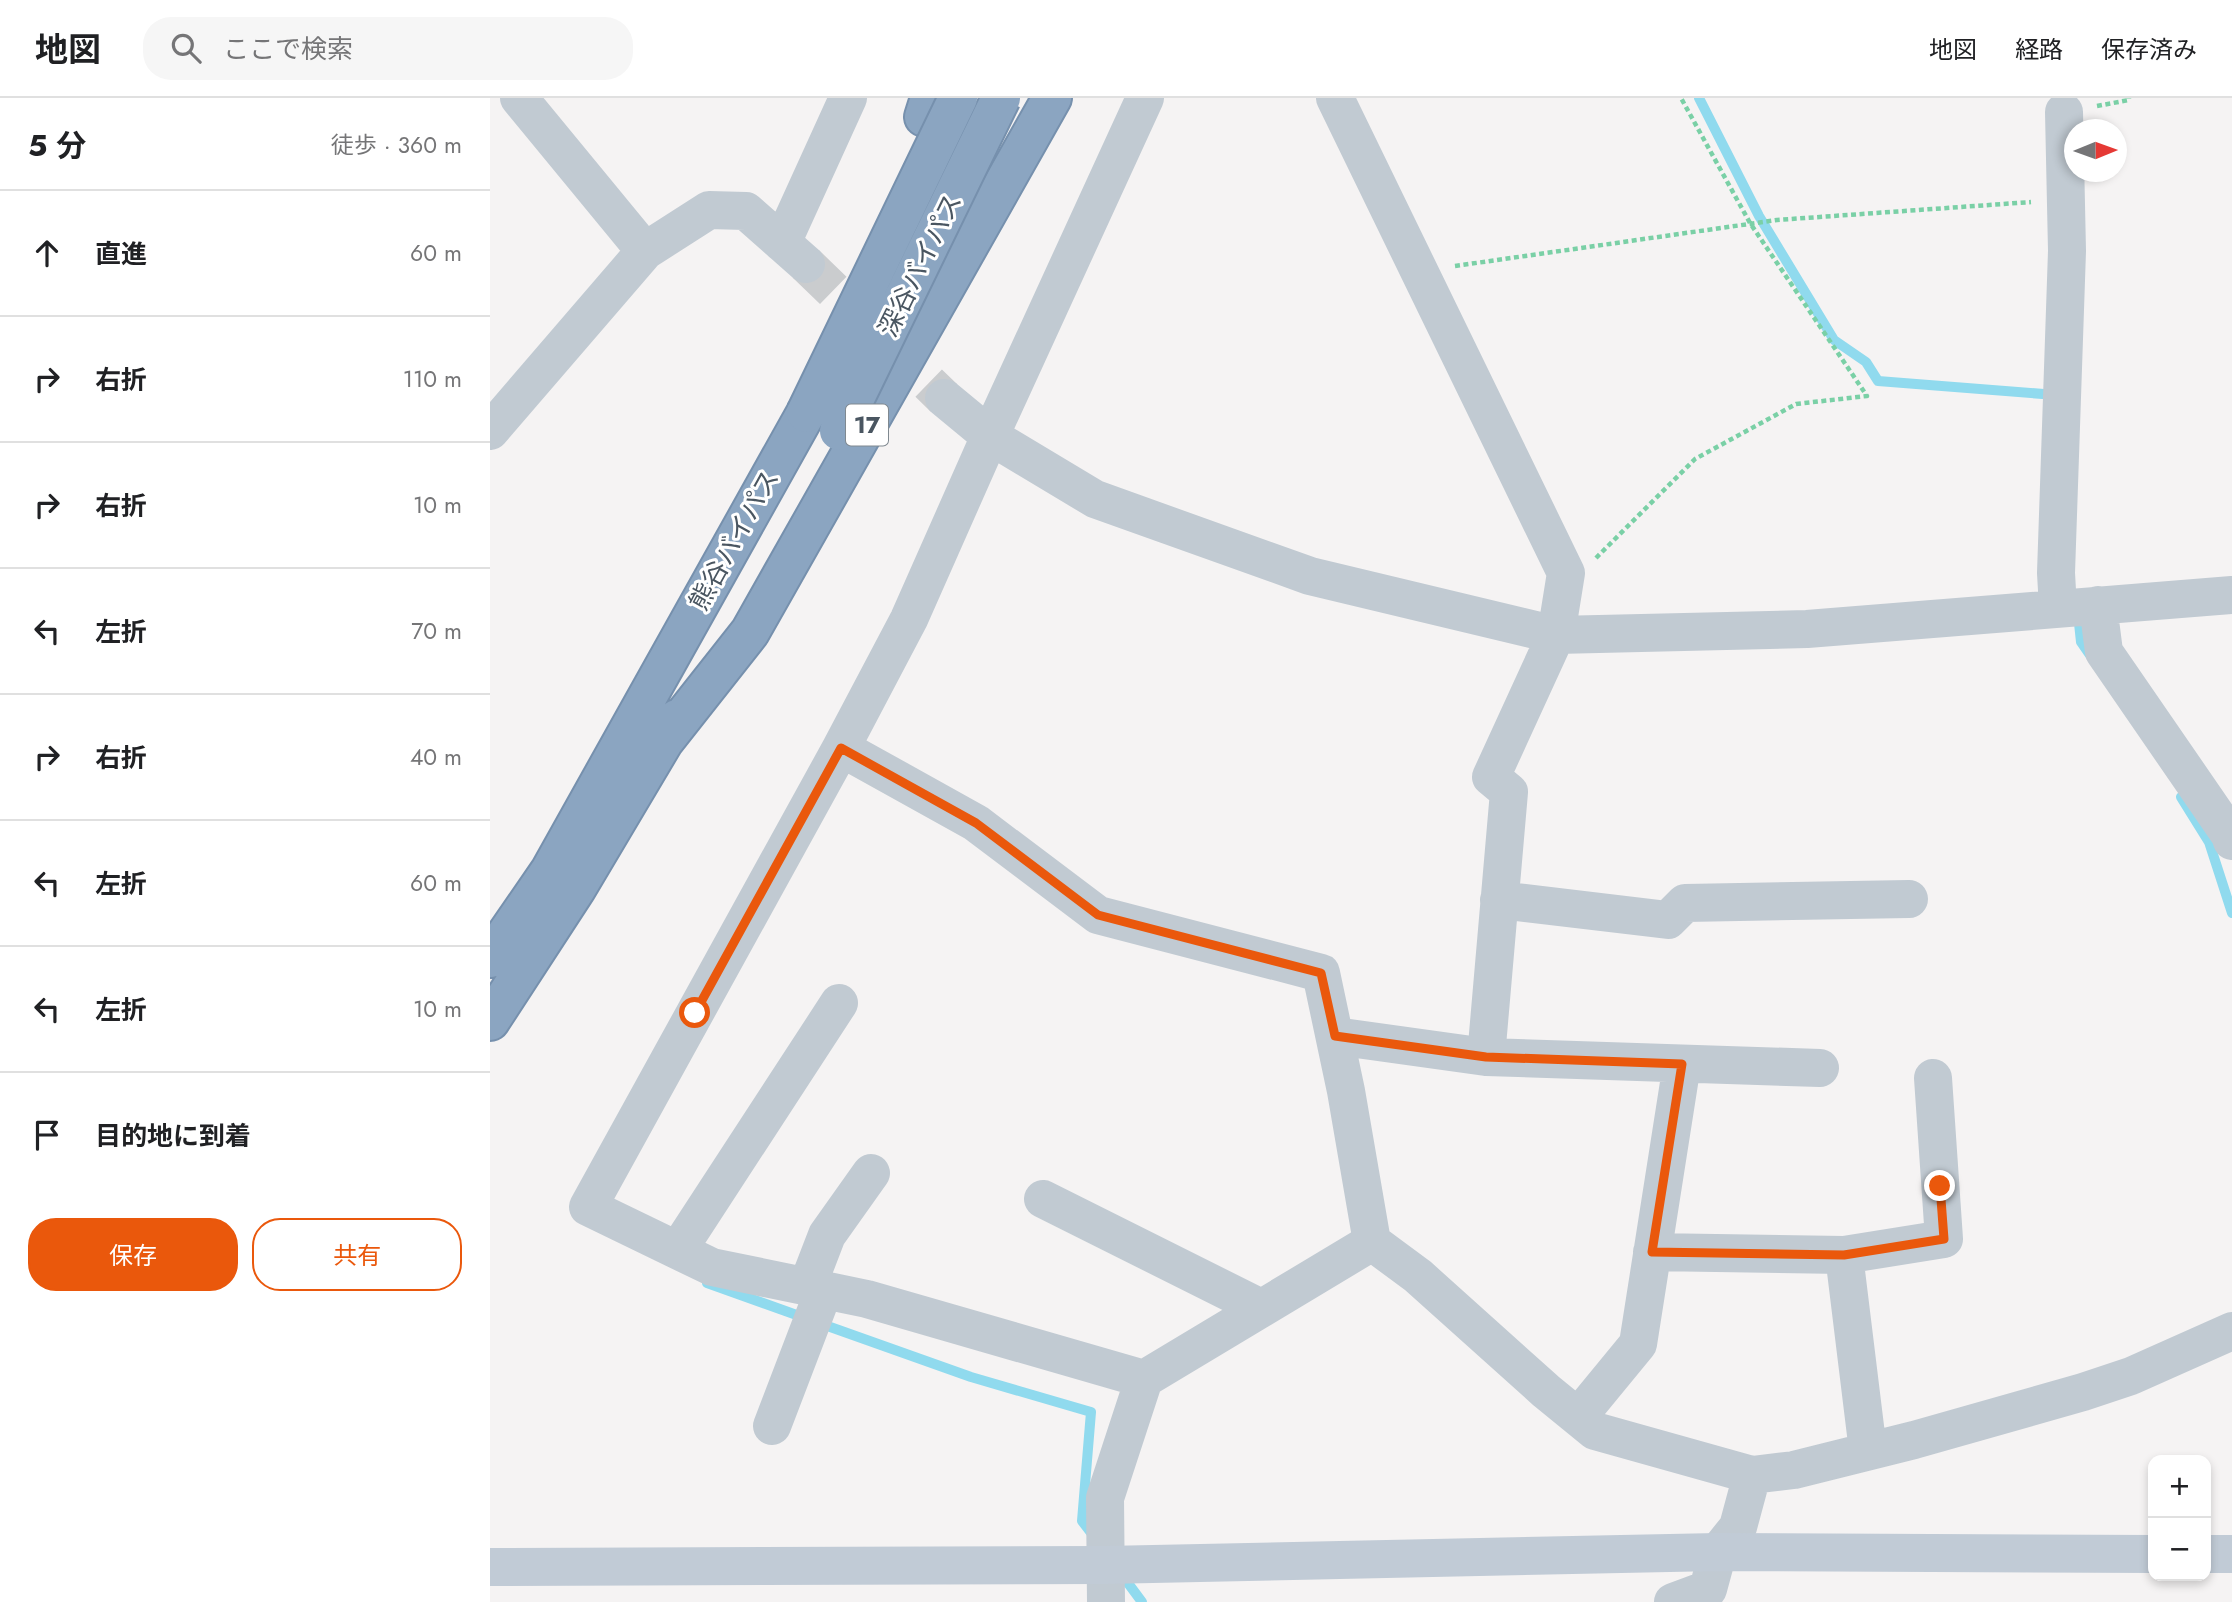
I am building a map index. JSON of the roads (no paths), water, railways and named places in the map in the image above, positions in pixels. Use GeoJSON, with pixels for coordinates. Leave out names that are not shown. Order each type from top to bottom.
{"type":"FeatureCollection","features":[{"type":"Feature","properties":{"kind":"highway","name":"深谷バイパス"},"geometry":{"type":"LineString","coordinates":[[806,413],[958,98]]}},
{"type":"Feature","properties":{"kind":"highway","name":"深谷バイパス"},"geometry":{"type":"LineString","coordinates":[[839,432],[1001,98]]}},
{"type":"Feature","properties":{"kind":"highway","name":"17"},"geometry":{"type":"LineString","coordinates":[[664,741],[750,632],[1052,98]]}},
{"type":"Feature","properties":{"kind":"highway","name":"熊谷バイパス"},"geometry":{"type":"LineString","coordinates":[[490,958],[550,871],[806,413],[927,108]]}},
{"type":"Feature","properties":{"kind":"highway","name":"熊谷バイパス"},"geometry":{"type":"LineString","coordinates":[[490,1021],[576,889],[664,741],[839,432]]}},
{"type":"Feature","properties":{"kind":"street"},"geometry":{"type":"LineString","coordinates":[[519,98],[645,251]]}},
{"type":"Feature","properties":{"kind":"street"},"geometry":{"type":"LineString","coordinates":[[490,430],[645,251],[709,210],[746,211],[794,253],[848,98]]}},
{"type":"Feature","properties":{"kind":"street"},"geometry":{"type":"LineString","coordinates":[[1144,1379],[867,1299],[712,1267],[588,1207],[841,748],[909,619],[989,436],[1145,98]]}},
{"type":"Feature","properties":{"kind":"street"},"geometry":{"type":"LineString","coordinates":[[1335,98],[1566,573],[1556,635],[1492,777],[1509,792],[1486,1057]]}},
{"type":"Feature","properties":{"kind":"street"},"geometry":{"type":"LineString","coordinates":[[2064,112],[2067,200],[2056,573],[2072,607],[2232,841]]}},
{"type":"Feature","properties":{"kind":"street"},"geometry":{"type":"LineString","coordinates":[[944,398],[989,436],[1095,499],[1310,576],[1556,635],[1807,629],[2232,595]]}},
{"type":"Feature","properties":{"kind":"street"},"geometry":{"type":"LineString","coordinates":[[841,748],[976,823],[1098,915],[1321,973],[1372,1242],[1419,1276],[1546,1391],[1595,1431],[1752,1475],[1794,1470],[2083,1392],[2130,1376],[2232,1331]]}},
{"type":"Feature","properties":{"kind":"street"},"geometry":{"type":"LineString","coordinates":[[1499,900],[1668,920],[1685,903],[1909,899]]}},
{"type":"Feature","properties":{"kind":"street"},"geometry":{"type":"LineString","coordinates":[[678,1250],[839,1003]]}},
{"type":"Feature","properties":{"kind":"street"},"geometry":{"type":"LineString","coordinates":[[1335,1036],[1486,1057],[1820,1068]]}},
{"type":"Feature","properties":{"kind":"street"},"geometry":{"type":"LineString","coordinates":[[1578,1417],[1638,1344],[1682,1064]]}},
{"type":"Feature","properties":{"kind":"street"},"geometry":{"type":"LineString","coordinates":[[1652,1252],[1844,1255],[1944,1239],[1933,1078]]}},
{"type":"Feature","properties":{"kind":"street"},"geometry":{"type":"LineString","coordinates":[[772,1426],[815,1288],[827,1235],[871,1173]]}},
{"type":"Feature","properties":{"kind":"street"},"geometry":{"type":"LineString","coordinates":[[1043,1199],[1261,1308]]}},
{"type":"Feature","properties":{"kind":"street"},"geometry":{"type":"LineString","coordinates":[[1105,1577],[1105,1498],[1144,1379],[1372,1242]]}},
{"type":"Feature","properties":{"kind":"street"},"geometry":{"type":"LineString","coordinates":[[1844,1255],[1868,1451]]}},
{"type":"Feature","properties":{"kind":"street"},"geometry":{"type":"LineString","coordinates":[[1673,1602],[1709,1595],[1718,1552],[1738,1527],[1752,1475]]}},
{"type":"Feature","properties":{"kind":"street"},"geometry":{"type":"LineString","coordinates":[[490,1567],[1105,1577],[1718,1552],[2148,1553]]}},
{"type":"Feature","properties":{"kind":"street"},"geometry":{"type":"LineString","coordinates":[[2211,1554],[2232,1554]]}},
{"type":"Feature","properties":{"kind":"waterway"},"geometry":{"type":"LineString","coordinates":[[1699,98],[1759,216],[1834,340],[1866,362],[1878,381],[2056,395]]}},
{"type":"Feature","properties":{"kind":"waterway"},"geometry":{"type":"LineString","coordinates":[[2078,614],[2081,642],[2090,655]]}},
{"type":"Feature","properties":{"kind":"waterway"},"geometry":{"type":"LineString","coordinates":[[2181,797],[2209,842],[2232,913]]}},
{"type":"Feature","properties":{"kind":"waterway"},"geometry":{"type":"LineString","coordinates":[[707,1283],[805,1318]]}},
{"type":"Feature","properties":{"kind":"waterway"},"geometry":{"type":"LineString","coordinates":[[819,1323],[971,1377],[1091,1412],[1082,1521],[1092,1534]]}},
{"type":"Feature","properties":{"kind":"waterway"},"geometry":{"type":"LineString","coordinates":[[1122,1575],[1142,1602]]}},
{"type":"Feature","properties":{"kind":"tunnel"},"geometry":{"type":"LineString","coordinates":[[806,264],[944,398]]}}]}
